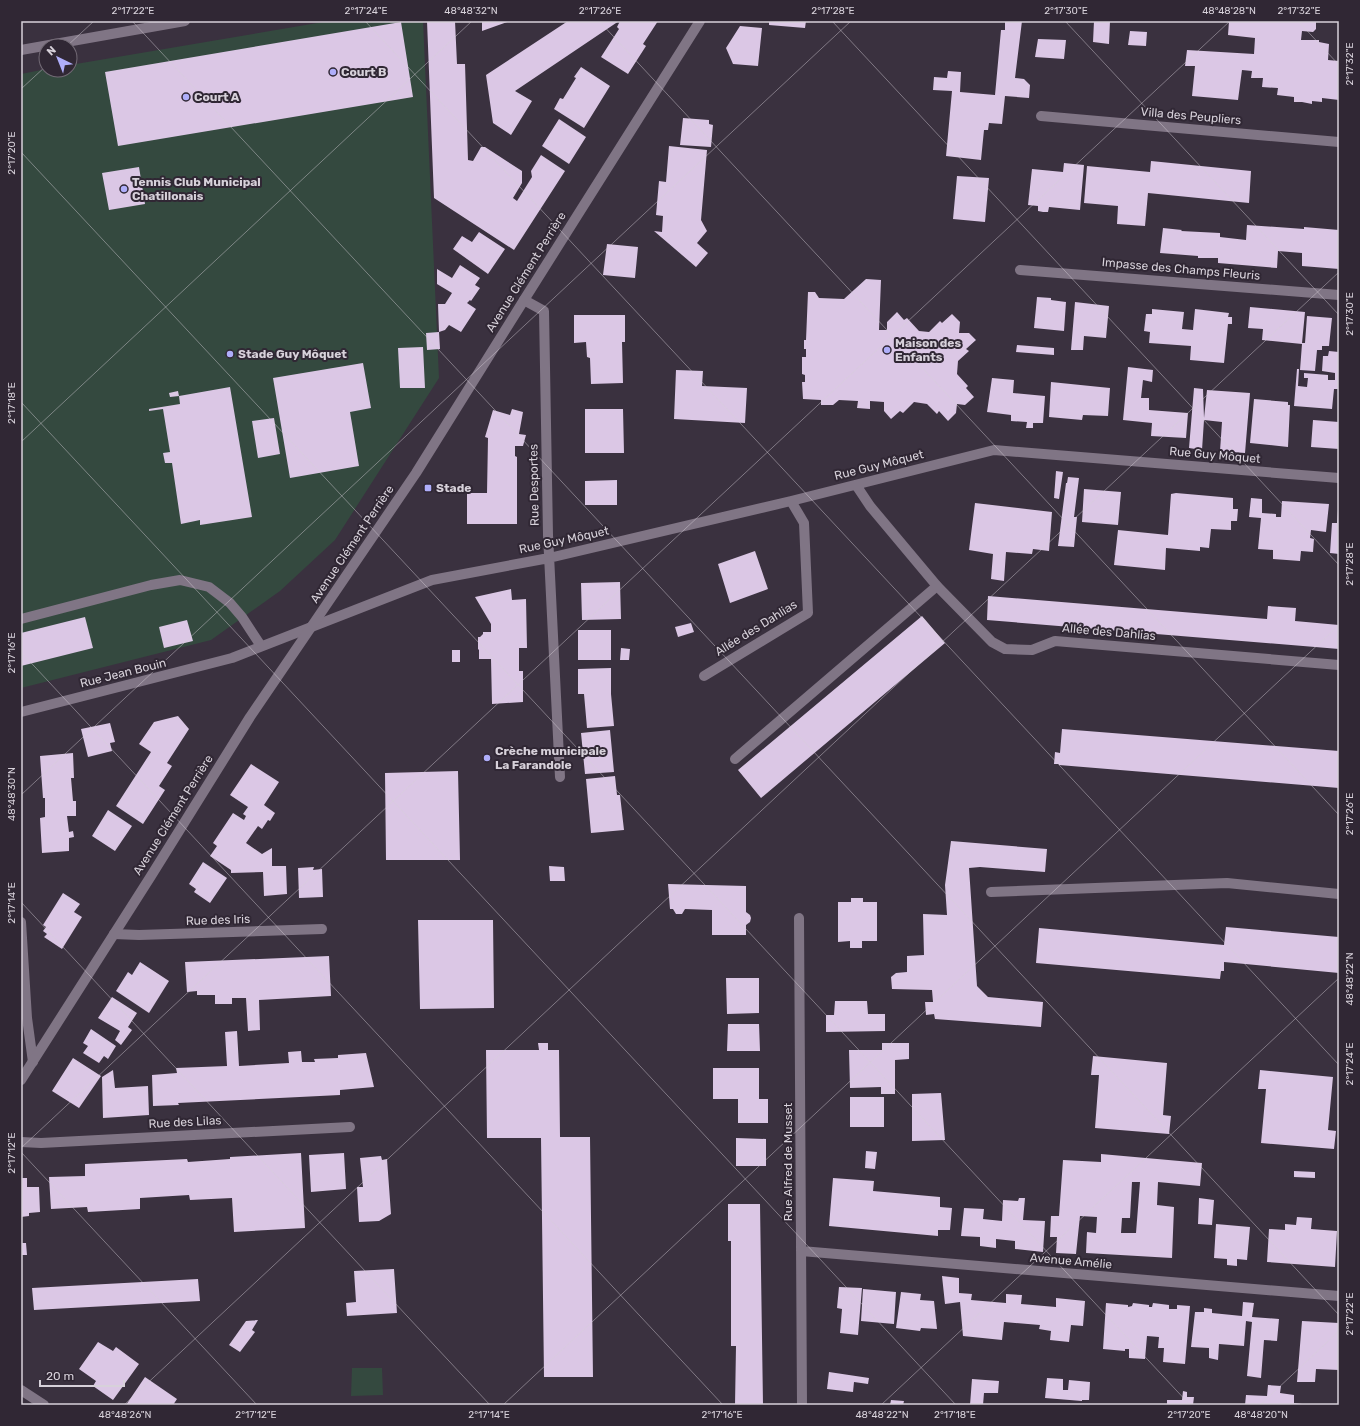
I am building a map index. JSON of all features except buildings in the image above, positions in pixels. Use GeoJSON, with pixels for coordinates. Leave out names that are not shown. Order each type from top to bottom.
{"type":"FeatureCollection","features":[{"type":"Feature","properties":{"kind":"street"},"geometry":{"type":"LineString","coordinates":[[21,50],[185,21]]}},
{"type":"Feature","properties":{"kind":"street","name":"Avenue Clément Perrière"},"geometry":{"type":"LineString","coordinates":[[21,1080],[250,717],[416,474],[700,21]]}},
{"type":"Feature","properties":{"kind":"street","name":"Villa des Peupliers"},"geometry":{"type":"LineString","coordinates":[[1041,116],[1339,142]]}},
{"type":"Feature","properties":{"kind":"street","name":"Impasse des Champs Fleuris"},"geometry":{"type":"LineString","coordinates":[[1020,270],[1339,295]]}},
{"type":"Feature","properties":{"kind":"street","name":"Rue Desportes"},"geometry":{"type":"LineString","coordinates":[[524,300],[544,311],[549,558],[560,777]]}},
{"type":"Feature","properties":{"kind":"street","name":"Rue Guy Môquet"},"geometry":{"type":"LineString","coordinates":[[311,627],[432,580],[549,558],[791,501],[994,450],[1339,478]]}},
{"type":"Feature","properties":{"kind":"street","name":"Allée des Dahlias"},"geometry":{"type":"LineString","coordinates":[[856,485],[870,506],[937,586],[992,642],[1005,649],[1032,650],[1055,640],[1339,665]]}},
{"type":"Feature","properties":{"kind":"street","name":"Allée des Dahlias"},"geometry":{"type":"LineString","coordinates":[[704,676],[808,613],[804,522],[791,501]]}},
{"type":"Feature","properties":{"kind":"street"},"geometry":{"type":"LineString","coordinates":[[21,619],[151,584],[180,580],[209,587],[230,603],[242,617],[261,646]]}},
{"type":"Feature","properties":{"kind":"street"},"geometry":{"type":"LineString","coordinates":[[735,759],[937,586]]}},
{"type":"Feature","properties":{"kind":"street","name":"Rue Jean Bouin"},"geometry":{"type":"LineString","coordinates":[[21,712],[232,658],[311,627]]}},
{"type":"Feature","properties":{"kind":"street"},"geometry":{"type":"LineString","coordinates":[[991,892],[1227,883],[1339,894]]}},
{"type":"Feature","properties":{"kind":"street","name":"Rue Alfred de Musset"},"geometry":{"type":"LineString","coordinates":[[799,918],[802,1405]]}},
{"type":"Feature","properties":{"kind":"street"},"geometry":{"type":"LineString","coordinates":[[21,922],[27,1018],[33,1062]]}},
{"type":"Feature","properties":{"kind":"street","name":"Rue des Iris"},"geometry":{"type":"LineString","coordinates":[[114,934],[140,935],[322,929]]}},
{"type":"Feature","properties":{"kind":"street","name":"Rue des Lilas"},"geometry":{"type":"LineString","coordinates":[[21,1142],[41,1143],[350,1127]]}},
{"type":"Feature","properties":{"kind":"street","name":"Avenue Amélie"},"geometry":{"type":"LineString","coordinates":[[801,1252],[1339,1296]]}},
{"type":"Feature","properties":{"kind":"street"},"geometry":{"type":"LineString","coordinates":[[21,1390],[44,1405]]}},
{"type":"Feature","properties":{"kind":"green space","name":"Stade Guy Môquet"},"geometry":{"type":"Polygon","coordinates":[[[329,21],[423,21],[439,378],[335,540],[280,591],[211,640],[21,688],[21,74],[38,71],[38,78],[78,78],[78,64],[329,21]]]}},
{"type":"Feature","properties":{"kind":"green space"},"geometry":{"type":"Polygon","coordinates":[[[352,1368],[382,1368],[383,1395],[351,1396],[352,1368]]]}},
{"type":"Feature","properties":{"kind":"place","name":"Court B"},"geometry":{"type":"Point","coordinates":[333,72]}},
{"type":"Feature","properties":{"kind":"place","name":"Court A"},"geometry":{"type":"Point","coordinates":[186,97]}},
{"type":"Feature","properties":{"kind":"place","name":"Tennis Club Municipal Chatillonais"},"geometry":{"type":"Point","coordinates":[124,189]}},
{"type":"Feature","properties":{"kind":"place","name":"Maison des Enfants"},"geometry":{"type":"Point","coordinates":[887,350]}},
{"type":"Feature","properties":{"kind":"place","name":"Stade Guy Môquet"},"geometry":{"type":"Point","coordinates":[230,354]}},
{"type":"Feature","properties":{"kind":"place","name":"Stade"},"geometry":{"type":"Point","coordinates":[428,488]}},
{"type":"Feature","properties":{"kind":"place","name":"Crèche municipale La Farandole"},"geometry":{"type":"Point","coordinates":[487,758]}}]}
